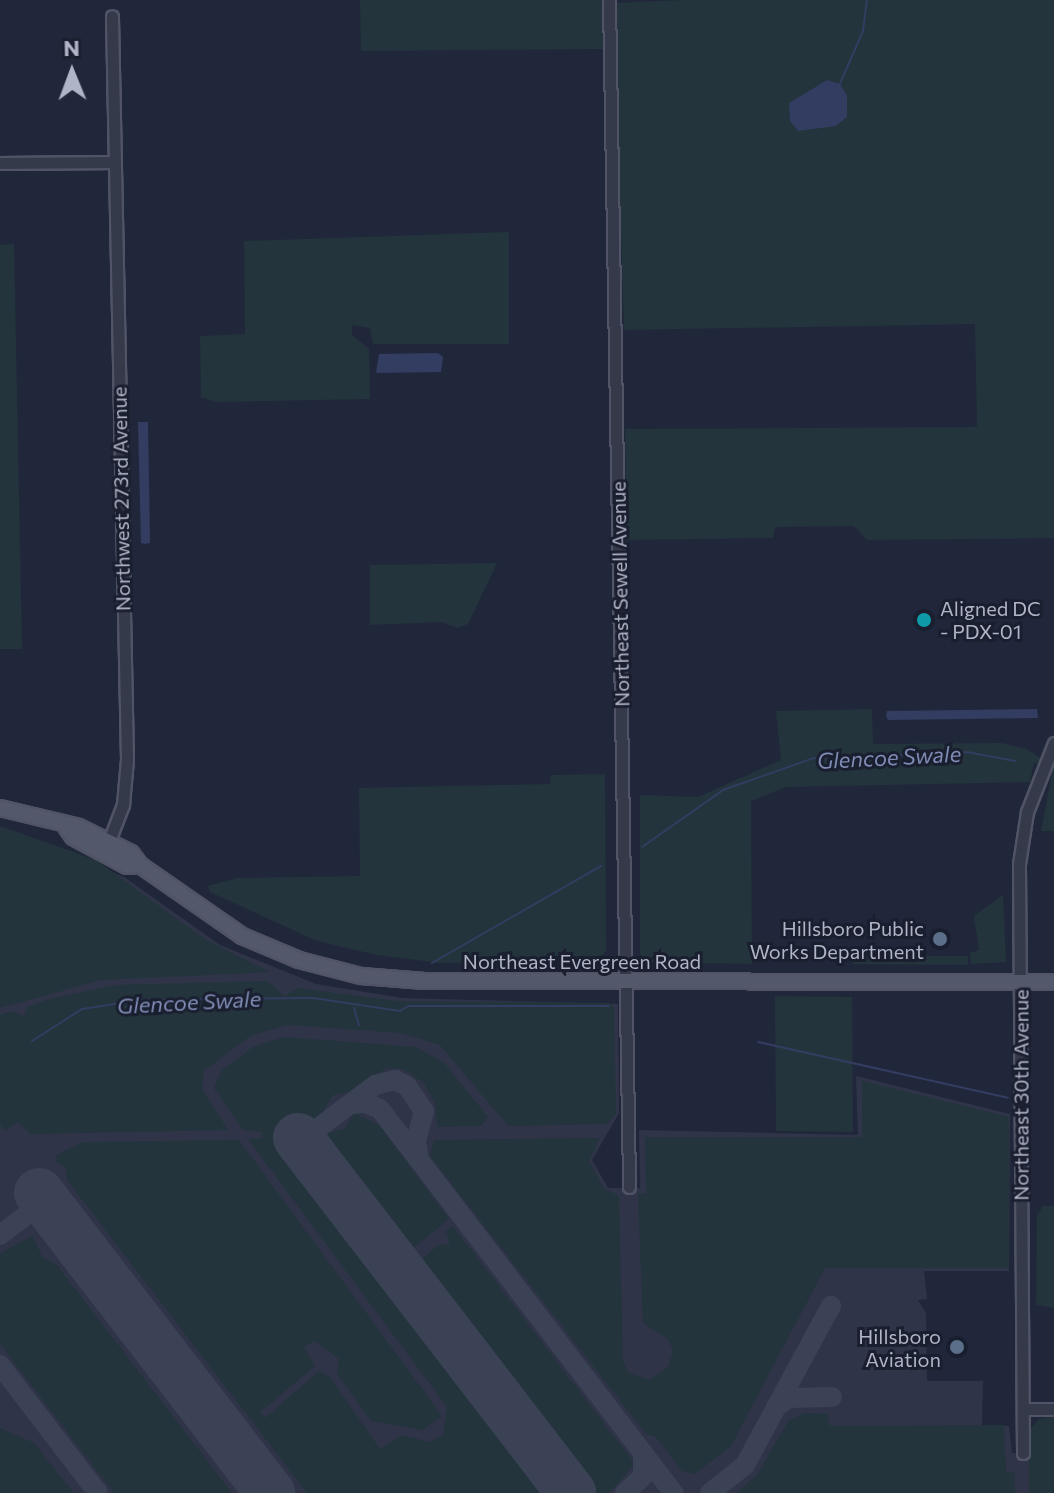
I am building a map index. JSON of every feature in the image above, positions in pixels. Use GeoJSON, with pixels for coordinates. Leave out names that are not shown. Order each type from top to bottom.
{"type":"FeatureCollection","features":[{"type":"Feature","properties":{"kind":"main road","name":"Northeast Evergreen Road"},"geometry":{"type":"LineString","coordinates":[[0,808],[66,827],[79,827],[109,841],[131,853],[140,865],[242,936],[340,972],[405,981],[1054,982]]}},
{"type":"Feature","properties":{"kind":"main road","name":"Northeast Evergreen Road"},"geometry":{"type":"LineString","coordinates":[[66,827],[73,837],[127,866],[140,865]]}},
{"type":"Feature","properties":{"kind":"street","name":"Northeast Sewell Avenue"},"geometry":{"type":"LineString","coordinates":[[609,0],[629,1187]]}},
{"type":"Feature","properties":{"kind":"street","name":"Northwest 273rd Avenue"},"geometry":{"type":"LineString","coordinates":[[109,841],[123,804],[127,759],[112,16]]}},
{"type":"Feature","properties":{"kind":"street"},"geometry":{"type":"LineString","coordinates":[[0,163],[114,162]]}},
{"type":"Feature","properties":{"kind":"street","name":"Northeast 30th Avenue"},"geometry":{"type":"LineString","coordinates":[[1023,1453],[1020,844],[1054,743]]}},
{"type":"Feature","properties":{"kind":"street"},"geometry":{"type":"LineString","coordinates":[[1023,1409],[1054,1409]]}},
{"type":"Feature","properties":{"kind":"shaded area"},"geometry":{"type":"Polygon","coordinates":[[[360,0],[602,0],[603,49],[361,51],[360,0]]]}},
{"type":"Feature","properties":{"kind":"shaded area"},"geometry":{"type":"Polygon","coordinates":[[[685,0],[1054,0],[1054,538],[867,540],[854,526],[775,527],[773,538],[627,540],[625,429],[977,427],[975,324],[624,330],[614,3],[685,0]]]}},
{"type":"Feature","properties":{"kind":"shaded area"},"geometry":{"type":"Polygon","coordinates":[[[509,232],[509,344],[373,344],[370,328],[352,325],[352,335],[369,349],[370,399],[216,402],[201,397],[200,336],[245,334],[244,241],[509,232]]]}},
{"type":"Feature","properties":{"kind":"shaded area"},"geometry":{"type":"Polygon","coordinates":[[[14,244],[22,649],[0,649],[0,245],[14,244]]]}},
{"type":"Feature","properties":{"kind":"shaded area"},"geometry":{"type":"Polygon","coordinates":[[[497,563],[468,624],[457,628],[442,622],[370,625],[370,565],[497,563]]]}},
{"type":"Feature","properties":{"kind":"shaded area"},"geometry":{"type":"Polygon","coordinates":[[[872,709],[873,744],[1001,743],[1026,749],[1054,766],[1054,831],[1041,831],[1052,773],[1034,762],[1030,782],[786,787],[751,801],[752,964],[644,962],[640,953],[640,795],[698,797],[781,760],[776,711],[872,709]]]}},
{"type":"Feature","properties":{"kind":"shaded area"},"geometry":{"type":"Polygon","coordinates":[[[605,774],[606,951],[597,960],[440,963],[377,955],[317,941],[210,892],[208,886],[238,878],[360,876],[359,788],[550,784],[551,775],[605,774]]]}},
{"type":"Feature","properties":{"kind":"shaded area"},"geometry":{"type":"Polygon","coordinates":[[[0,826],[96,860],[206,940],[270,972],[101,980],[0,1008],[0,826]]]}},
{"type":"Feature","properties":{"kind":"shaded area"},"geometry":{"type":"Polygon","coordinates":[[[0,831],[124,877],[220,945],[316,984],[402,998],[618,1004],[619,1113],[592,1160],[608,1188],[640,1188],[639,1130],[858,1135],[856,1076],[1010,1114],[1009,1271],[924,1271],[927,1299],[918,1300],[926,1313],[927,1381],[983,1381],[982,1425],[1009,1426],[1012,1453],[1030,1453],[1054,1493],[0,1493],[0,831]]]}},
{"type":"Feature","properties":{"kind":"shaded area"},"geometry":{"type":"Polygon","coordinates":[[[1003,895],[1006,962],[971,964],[970,953],[979,950],[974,916],[1003,895]]]}},
{"type":"Feature","properties":{"kind":"shaded area"},"geometry":{"type":"Polygon","coordinates":[[[853,956],[968,956],[968,965],[853,964],[853,956]]]}},
{"type":"Feature","properties":{"kind":"shaded area"},"geometry":{"type":"Polygon","coordinates":[[[267,981],[285,996],[298,988],[397,1001],[609,1003],[614,1007],[616,1114],[607,1124],[508,1126],[440,1045],[400,1033],[288,1025],[250,1036],[204,1071],[202,1089],[228,1130],[30,1134],[18,1122],[5,1131],[0,1124],[0,1015],[11,1011],[24,1016],[27,1007],[49,999],[116,985],[267,981]]]}},
{"type":"Feature","properties":{"kind":"shaded area"},"geometry":{"type":"Polygon","coordinates":[[[775,996],[852,997],[853,1132],[776,1131],[775,996]]]}},
{"type":"Feature","properties":{"kind":"shaded area"},"geometry":{"type":"Polygon","coordinates":[[[284,1037],[417,1047],[445,1064],[488,1117],[481,1126],[437,1127],[435,1104],[424,1083],[403,1069],[385,1069],[348,1092],[333,1095],[322,1113],[282,1142],[549,1493],[307,1493],[67,1180],[66,1167],[57,1163],[56,1155],[83,1142],[239,1140],[442,1416],[423,1430],[371,1421],[337,1374],[339,1359],[315,1341],[304,1347],[315,1366],[260,1412],[265,1418],[319,1371],[330,1377],[380,1449],[402,1435],[430,1442],[443,1435],[447,1407],[248,1139],[262,1138],[261,1132],[243,1130],[214,1088],[221,1071],[253,1047],[284,1037]]]}},
{"type":"Feature","properties":{"kind":"shaded area"},"geometry":{"type":"Polygon","coordinates":[[[862,1081],[1009,1117],[1009,1268],[825,1268],[731,1446],[695,1474],[682,1471],[656,1437],[646,1434],[430,1156],[434,1140],[600,1138],[589,1161],[604,1188],[619,1196],[623,1361],[629,1373],[650,1380],[668,1367],[673,1350],[667,1338],[643,1323],[638,1194],[646,1193],[645,1137],[862,1137],[862,1081]]]}},
{"type":"Feature","properties":{"kind":"shaded area"},"geometry":{"type":"Polygon","coordinates":[[[354,1113],[379,1125],[449,1219],[407,1253],[335,1161],[328,1133],[345,1129],[354,1113]]]}},
{"type":"Feature","properties":{"kind":"shaded area"},"geometry":{"type":"Polygon","coordinates":[[[1043,1206],[1054,1206],[1054,1308],[1036,1305],[1037,1216],[1043,1206]]]}},
{"type":"Feature","properties":{"kind":"shaded area"},"geometry":{"type":"Polygon","coordinates":[[[453,1226],[635,1464],[609,1493],[597,1493],[592,1483],[581,1480],[415,1264],[439,1245],[450,1244],[446,1232],[453,1226]]]}},
{"type":"Feature","properties":{"kind":"shaded area"},"geometry":{"type":"Polygon","coordinates":[[[33,1236],[42,1257],[56,1264],[232,1493],[114,1493],[0,1344],[0,1253],[33,1236]]]}},
{"type":"Feature","properties":{"kind":"shaded area"},"geometry":{"type":"Polygon","coordinates":[[[805,1413],[828,1414],[830,1426],[1004,1425],[1006,1472],[1015,1473],[1015,1493],[736,1493],[756,1476],[789,1420],[805,1413]]]}},
{"type":"Feature","properties":{"kind":"shaded area"},"geometry":{"type":"Polygon","coordinates":[[[1054,1416],[1054,1493],[1029,1493],[1029,1431],[1039,1419],[1054,1416]]]}},
{"type":"Feature","properties":{"kind":"shaded area"},"geometry":{"type":"Polygon","coordinates":[[[0,1428],[34,1443],[74,1493],[0,1493],[0,1428]]]}},
{"type":"Feature","properties":{"kind":"water"},"geometry":{"type":"Polygon","coordinates":[[[827,80],[840,84],[847,96],[847,117],[836,126],[798,131],[790,121],[789,103],[827,80]]]}},
{"type":"Feature","properties":{"kind":"water"},"geometry":{"type":"Polygon","coordinates":[[[438,353],[443,357],[441,372],[376,373],[379,354],[438,353]]]}},
{"type":"Feature","properties":{"kind":"water"},"geometry":{"type":"Polygon","coordinates":[[[138,422],[148,422],[150,543],[145,544],[141,543],[138,422]]]}},
{"type":"Feature","properties":{"kind":"water"},"geometry":{"type":"Polygon","coordinates":[[[1037,709],[1038,718],[888,720],[886,716],[887,711],[1037,709]]]}},
{"type":"Feature","properties":{"kind":"waterway"},"geometry":{"type":"LineString","coordinates":[[839,86],[863,31],[867,0]]}},
{"type":"Feature","properties":{"kind":"waterway","name":"Glencoe Swale"},"geometry":{"type":"LineString","coordinates":[[642,847],[723,790],[814,758],[967,752],[1015,761]]}},
{"type":"Feature","properties":{"kind":"waterway","name":"Glencoe Swale"},"geometry":{"type":"LineString","coordinates":[[432,963],[601,866]]}},
{"type":"Feature","properties":{"kind":"waterway","name":"Glencoe Swale"},"geometry":{"type":"LineString","coordinates":[[32,1041],[82,1009],[141,1000],[313,998],[400,1011],[408,1006],[609,1006]]}},
{"type":"Feature","properties":{"kind":"waterway","name":"Glencoe Swale"},"geometry":{"type":"LineString","coordinates":[[354,1008],[359,1025]]}},
{"type":"Feature","properties":{"kind":"waterway"},"geometry":{"type":"LineString","coordinates":[[758,1042],[1008,1098]]}},
{"type":"Feature","properties":{"kind":"taxiway"},"geometry":{"type":"LineString","coordinates":[[301,1141],[375,1085],[395,1080],[407,1086],[424,1111],[416,1141],[419,1159]]}},
{"type":"Feature","properties":{"kind":"taxiway"},"geometry":{"type":"LineString","coordinates":[[349,1105],[364,1102],[380,1109],[674,1493]]}},
{"type":"Feature","properties":{"kind":"taxiway"},"geometry":{"type":"LineString","coordinates":[[0,1235],[45,1201]]}},
{"type":"Feature","properties":{"kind":"taxiway"},"geometry":{"type":"LineString","coordinates":[[710,1493],[745,1465],[831,1306]]}},
{"type":"Feature","properties":{"kind":"taxiway"},"geometry":{"type":"LineString","coordinates":[[0,1365],[98,1493]]}},
{"type":"Feature","properties":{"kind":"taxiway"},"geometry":{"type":"LineString","coordinates":[[776,1407],[789,1398],[832,1397]]}},
{"type":"Feature","properties":{"kind":"taxiway"},"geometry":{"type":"LineString","coordinates":[[625,1493],[643,1476],[643,1453]]}},
{"type":"Feature","properties":{"kind":"runway"},"geometry":{"type":"LineString","coordinates":[[298,1138],[571,1493]]}},
{"type":"Feature","properties":{"kind":"runway"},"geometry":{"type":"LineString","coordinates":[[39,1193],[270,1493]]}},
{"type":"Feature","properties":{"kind":"place","name":"Aligned DC - PDX-01"},"geometry":{"type":"Point","coordinates":[924,620]}},
{"type":"Feature","properties":{"kind":"place","name":"Hillsboro Public Works Department"},"geometry":{"type":"Point","coordinates":[940,939]}},
{"type":"Feature","properties":{"kind":"place","name":"Hillsboro Aviation"},"geometry":{"type":"Point","coordinates":[957,1347]}}]}
